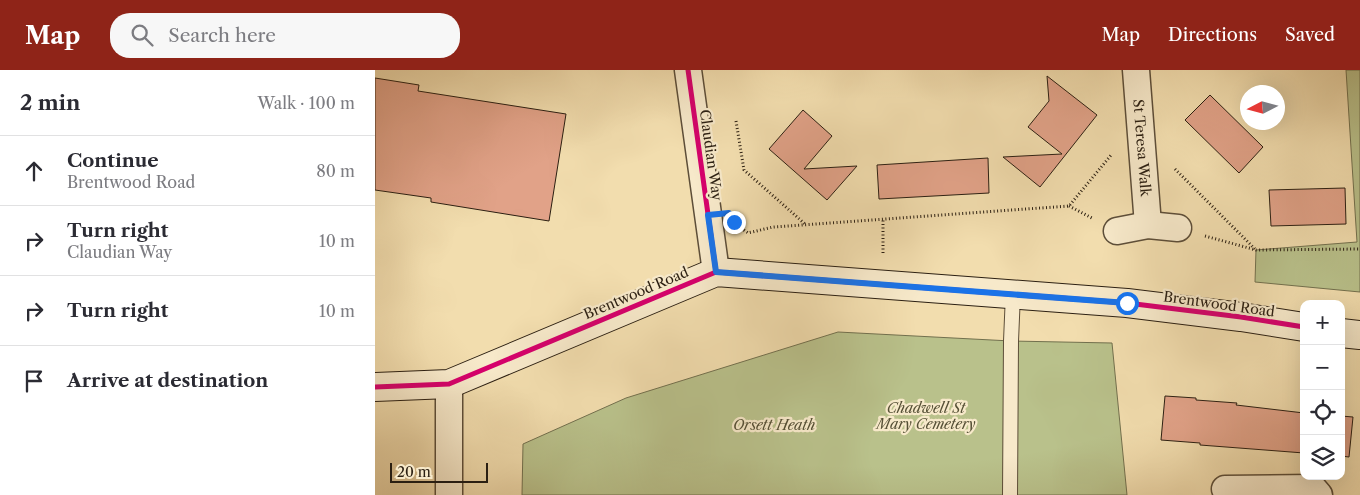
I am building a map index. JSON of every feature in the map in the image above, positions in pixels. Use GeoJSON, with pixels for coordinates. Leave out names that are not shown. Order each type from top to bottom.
{"type":"FeatureCollection","features":[{"type":"Feature","properties":{"kind":"street","name":"Claudian Way"},"geometry":{"type":"LineString","coordinates":[[688,70],[716,272]]}},
{"type":"Feature","properties":{"kind":"street","name":"St Teresa Walk"},"geometry":{"type":"LineString","coordinates":[[1136,70],[1148,225]]}},
{"type":"Feature","properties":{"kind":"street"},"geometry":{"type":"LineString","coordinates":[[1117,231],[1148,225],[1178,228]]}},
{"type":"Feature","properties":{"kind":"street","name":"Brentwood Road"},"geometry":{"type":"LineString","coordinates":[[375,387],[449,384],[716,272],[1127,303],[1300,326]]}},
{"type":"Feature","properties":{"kind":"street"},"geometry":{"type":"LineString","coordinates":[[1345,334],[1360,336]]}},
{"type":"Feature","properties":{"kind":"street"},"geometry":{"type":"LineString","coordinates":[[449,384],[449,495]]}},
{"type":"Feature","properties":{"kind":"street"},"geometry":{"type":"LineString","coordinates":[[1225,489],[1313,488],[1319,495]]}},
{"type":"Feature","properties":{"kind":"lane"},"geometry":{"type":"LineString","coordinates":[[1010,495],[1013,294]]}},
{"type":"Feature","properties":{"kind":"path"},"geometry":{"type":"LineString","coordinates":[[737,121],[744,170],[806,225]]}},
{"type":"Feature","properties":{"kind":"path"},"geometry":{"type":"LineString","coordinates":[[708,215],[729,213],[734,222],[748,233],[773,227],[1069,206],[1117,148]]}},
{"type":"Feature","properties":{"kind":"path"},"geometry":{"type":"LineString","coordinates":[[1174,168],[1255,250]]}},
{"type":"Feature","properties":{"kind":"path"},"geometry":{"type":"LineString","coordinates":[[883,219],[883,260]]}},
{"type":"Feature","properties":{"kind":"path"},"geometry":{"type":"LineString","coordinates":[[1178,228],[1255,250],[1360,249]]}},
{"type":"Feature","properties":{"kind":"green space"},"geometry":{"type":"Polygon","coordinates":[[[1346,70],[1360,70],[1360,292],[1255,282],[1256,250],[1357,242],[1346,70]]]}},
{"type":"Feature","properties":{"kind":"green space"},"geometry":{"type":"Polygon","coordinates":[[[838,332],[1011,341],[1112,343],[1127,495],[522,495],[523,444],[626,398],[838,332]]]}},
{"type":"Feature","properties":{"kind":"building"},"geometry":{"type":"Polygon","coordinates":[[[1047,76],[1097,115],[1040,187],[1003,157],[1062,154],[1028,127],[1049,101],[1047,76]]]}},
{"type":"Feature","properties":{"kind":"building"},"geometry":{"type":"Polygon","coordinates":[[[375,78],[419,85],[418,91],[566,114],[549,221],[431,202],[431,198],[375,190],[375,78]]]}},
{"type":"Feature","properties":{"kind":"building"},"geometry":{"type":"Polygon","coordinates":[[[1210,95],[1240,124],[1240,130],[1246,130],[1263,147],[1239,173],[1185,120],[1210,95]]]}},
{"type":"Feature","properties":{"kind":"building"},"geometry":{"type":"Polygon","coordinates":[[[803,110],[832,136],[804,169],[857,166],[827,200],[769,149],[803,110]]]}},
{"type":"Feature","properties":{"kind":"building"},"geometry":{"type":"Polygon","coordinates":[[[988,158],[989,193],[879,199],[877,165],[988,158]]]}},
{"type":"Feature","properties":{"kind":"building"},"geometry":{"type":"Polygon","coordinates":[[[1345,188],[1346,224],[1271,226],[1269,190],[1345,188]]]}},
{"type":"Feature","properties":{"kind":"building"},"geometry":{"type":"Polygon","coordinates":[[[1165,396],[1237,403],[1236,405],[1300,413],[1300,453],[1161,440],[1165,396]]]}},
{"type":"Feature","properties":{"kind":"building"},"geometry":{"type":"Polygon","coordinates":[[[1345,416],[1353,417],[1349,457],[1345,456],[1345,416]]]}},
{"type":"Feature","properties":{"kind":"cycle path"},"geometry":{"type":"LineString","coordinates":[[688,70],[716,272]]}},
{"type":"Feature","properties":{"kind":"cycle path"},"geometry":{"type":"LineString","coordinates":[[375,387],[449,384],[716,272],[1127,303],[1300,326]]}},
{"type":"Feature","properties":{"kind":"route"},"geometry":{"type":"LineString","coordinates":[[734,222],[729,213],[708,215],[716,272],[1127,303]]}},
{"type":"Feature","properties":{"kind":"park label","name":"Chadwell St Mary Cemetery"},"geometry":{"type":"Point","coordinates":[926,416]}},
{"type":"Feature","properties":{"kind":"park label","name":"Orsett Heath"},"geometry":{"type":"Point","coordinates":[774,425]}}]}
